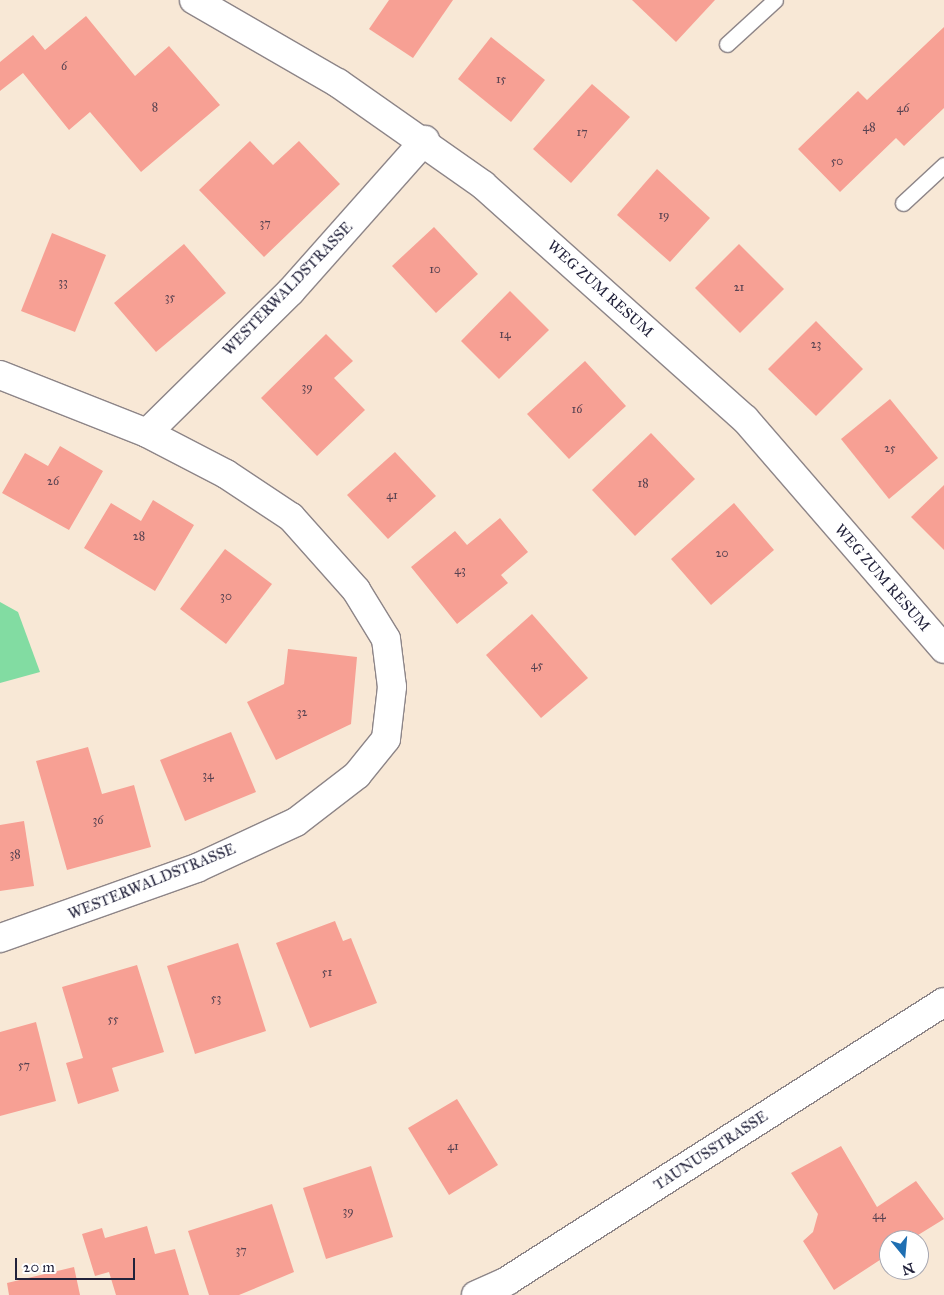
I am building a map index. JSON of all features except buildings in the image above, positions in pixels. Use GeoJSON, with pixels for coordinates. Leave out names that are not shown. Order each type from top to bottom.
{"type":"FeatureCollection","features":[{"type":"Feature","properties":{"kind":"street","name":"WEG ZUM RESUM"},"geometry":{"type":"LineString","coordinates":[[194,0],[425,140],[484,185],[745,419],[944,649]]}},
{"type":"Feature","properties":{"kind":"street","name":"WESTERWALDSTRASSE"},"geometry":{"type":"LineString","coordinates":[[146,433],[291,291],[425,140]]}},
{"type":"Feature","properties":{"kind":"street","name":"WESTERWALDSTRASSE"},"geometry":{"type":"LineString","coordinates":[[0,375],[146,433],[226,474],[291,517],[356,590],[386,639],[392,686],[386,739],[357,775],[296,822],[197,868],[0,938]]}},
{"type":"Feature","properties":{"kind":"street","name":"TAUNUSSTRASSE"},"geometry":{"type":"LineString","coordinates":[[476,1295],[511,1288],[944,1002]]}},
{"type":"Feature","properties":{"kind":"lane"},"geometry":{"type":"LineString","coordinates":[[727,44],[774,0]]}},
{"type":"Feature","properties":{"kind":"lane"},"geometry":{"type":"LineString","coordinates":[[903,203],[944,165]]}},
{"type":"Feature","properties":{"kind":"green space"},"geometry":{"type":"Polygon","coordinates":[[[0,602],[18,612],[40,672],[0,683],[0,602]]]}}]}
